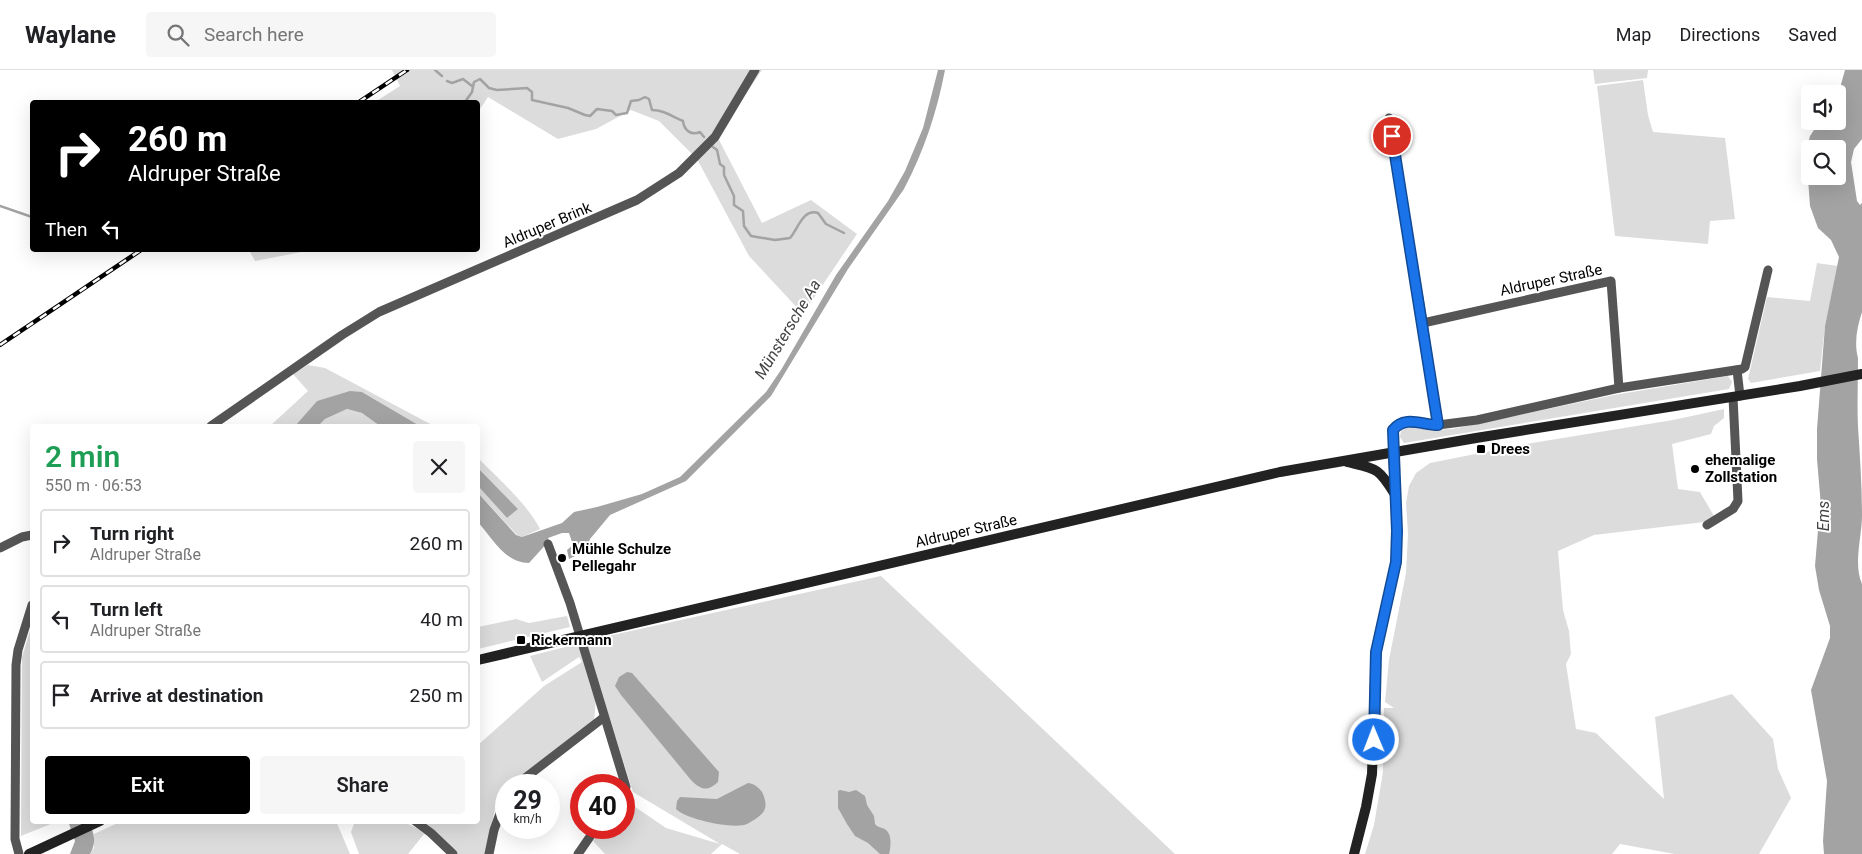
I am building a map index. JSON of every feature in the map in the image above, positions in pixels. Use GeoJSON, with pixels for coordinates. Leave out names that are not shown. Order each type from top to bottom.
{"type":"FeatureCollection","features":[{"type":"Feature","properties":{"kind":"main road","name":"Aldruper Straße"},"geometry":{"type":"LineString","coordinates":[[480,660],[1280,472],[1737,397],[1862,374]]}},
{"type":"Feature","properties":{"kind":"main road"},"geometry":{"type":"LineString","coordinates":[[1354,854],[1366,808],[1374,759],[1376,652],[1396,562],[1397,531],[1393,452]]}},
{"type":"Feature","properties":{"kind":"main road"},"geometry":{"type":"LineString","coordinates":[[1343,461],[1376,468],[1383,474],[1395,494]]}},
{"type":"Feature","properties":{"kind":"main road"},"geometry":{"type":"LineString","coordinates":[[29,854],[95,824]]}},
{"type":"Feature","properties":{"kind":"street","name":"Aldruper Brink"},"geometry":{"type":"LineString","coordinates":[[214,424],[342,335],[379,312],[637,200],[679,173],[715,136],[755,70]]}},
{"type":"Feature","properties":{"kind":"street"},"geometry":{"type":"LineString","coordinates":[[1389,118],[1438,425]]}},
{"type":"Feature","properties":{"kind":"street"},"geometry":{"type":"LineString","coordinates":[[1393,452],[1393,430],[1398,424],[1410,421],[1438,425],[1476,420],[1619,388],[1737,370],[1744,367],[1768,270]]}},
{"type":"Feature","properties":{"kind":"street","name":"Aldruper Straße"},"geometry":{"type":"LineString","coordinates":[[1423,323],[1611,281],[1619,388]]}},
{"type":"Feature","properties":{"kind":"street"},"geometry":{"type":"LineString","coordinates":[[1707,525],[1733,509],[1738,502],[1737,370]]}},
{"type":"Feature","properties":{"kind":"street"},"geometry":{"type":"LineString","coordinates":[[0,548],[22,536],[30,535]]}},
{"type":"Feature","properties":{"kind":"street"},"geometry":{"type":"LineString","coordinates":[[548,544],[580,636],[622,774]]}},
{"type":"Feature","properties":{"kind":"street"},"geometry":{"type":"LineString","coordinates":[[19,854],[15,839],[16,665],[18,650],[30,611]]}},
{"type":"Feature","properties":{"kind":"street"},"geometry":{"type":"LineString","coordinates":[[530,774],[604,718]]}},
{"type":"Feature","properties":{"kind":"street"},"geometry":{"type":"LineString","coordinates":[[418,824],[431,833],[453,854]]}},
{"type":"Feature","properties":{"kind":"street"},"geometry":{"type":"LineString","coordinates":[[489,854],[495,827]]}},
{"type":"Feature","properties":{"kind":"street"},"geometry":{"type":"LineString","coordinates":[[578,854],[588,839]]}},
{"type":"Feature","properties":{"kind":"shaded area"},"geometry":{"type":"Polygon","coordinates":[[[392,70],[762,70],[714,141],[718,138],[762,223],[811,200],[857,234],[803,314],[749,256],[697,159],[659,121],[631,110],[596,129],[558,139],[488,97],[480,109],[480,100],[378,100],[400,86],[392,70]]]}},
{"type":"Feature","properties":{"kind":"shaded area"},"geometry":{"type":"Polygon","coordinates":[[[1593,70],[1648,70],[1647,78],[1595,84],[1593,70]]]}},
{"type":"Feature","properties":{"kind":"shaded area"},"geometry":{"type":"Polygon","coordinates":[[[1643,80],[1648,115],[1653,132],[1725,138],[1735,219],[1710,221],[1708,244],[1615,236],[1597,86],[1643,80]]]}},
{"type":"Feature","properties":{"kind":"shaded area"},"geometry":{"type":"Polygon","coordinates":[[[250,252],[302,252],[255,261],[250,252]]]}},
{"type":"Feature","properties":{"kind":"shaded area"},"geometry":{"type":"Polygon","coordinates":[[[1817,263],[1838,266],[1825,326],[1820,371],[1751,383],[1748,379],[1767,297],[1810,301],[1817,263]]]}},
{"type":"Feature","properties":{"kind":"shaded area"},"geometry":{"type":"Polygon","coordinates":[[[308,365],[325,368],[430,424],[417,424],[362,392],[317,401],[297,424],[272,424],[308,391],[293,374],[308,365]]]}},
{"type":"Feature","properties":{"kind":"shaded area"},"geometry":{"type":"Polygon","coordinates":[[[1728,376],[1732,382],[1729,389],[1404,443],[1400,437],[1401,430],[1410,427],[1430,430],[1453,429],[1614,395],[1728,376]]]}},
{"type":"Feature","properties":{"kind":"shaded area"},"geometry":{"type":"Polygon","coordinates":[[[347,409],[362,413],[377,424],[320,424],[325,419],[347,409]]]}},
{"type":"Feature","properties":{"kind":"shaded area"},"geometry":{"type":"Polygon","coordinates":[[[1724,409],[1724,418],[1714,426],[1711,434],[1672,444],[1678,489],[1700,492],[1714,516],[1704,522],[1594,535],[1558,551],[1563,610],[1569,631],[1571,654],[1566,664],[1576,729],[1596,733],[1664,799],[1655,717],[1732,694],[1773,739],[1778,769],[1791,798],[1759,854],[1675,854],[1620,844],[1612,854],[1365,854],[1374,825],[1383,772],[1384,708],[1394,708],[1385,702],[1389,660],[1406,573],[1408,534],[1406,503],[1409,486],[1416,473],[1430,463],[1526,444],[1673,420],[1724,409]]]}},
{"type":"Feature","properties":{"kind":"shaded area"},"geometry":{"type":"Polygon","coordinates":[[[480,460],[528,510],[540,529],[522,537],[517,535],[480,495],[480,488],[507,518],[518,509],[480,470],[480,460]]]}},
{"type":"Feature","properties":{"kind":"shaded area"},"geometry":{"type":"Polygon","coordinates":[[[881,576],[1175,854],[740,854],[722,844],[711,854],[605,854],[593,841],[595,839],[635,839],[635,807],[666,828],[720,844],[635,793],[635,774],[627,774],[585,641],[881,576]]]}},
{"type":"Feature","properties":{"kind":"shaded area"},"geometry":{"type":"Polygon","coordinates":[[[567,616],[570,627],[480,649],[480,627],[516,619],[529,623],[567,616]]]}},
{"type":"Feature","properties":{"kind":"shaded area"},"geometry":{"type":"Polygon","coordinates":[[[30,631],[30,824],[51,824],[21,836],[22,657],[30,631]]]}},
{"type":"Feature","properties":{"kind":"shaded area"},"geometry":{"type":"Polygon","coordinates":[[[573,645],[581,649],[596,698],[594,722],[524,774],[495,774],[495,809],[485,854],[458,854],[427,824],[480,824],[480,743],[544,686],[582,662],[579,657],[542,682],[530,656],[573,645]]]}},
{"type":"Feature","properties":{"kind":"shaded area"},"geometry":{"type":"Polygon","coordinates":[[[116,824],[337,824],[350,854],[90,854],[94,848],[94,834],[116,824]]]}},
{"type":"Feature","properties":{"kind":"shaded area"},"geometry":{"type":"Polygon","coordinates":[[[354,824],[409,824],[424,834],[408,854],[359,854],[351,832],[354,824]]]}},
{"type":"Feature","properties":{"kind":"water"},"geometry":{"type":"Polygon","coordinates":[[[938,70],[945,70],[934,116],[924,146],[904,189],[848,269],[771,396],[686,481],[610,515],[588,544],[569,559],[567,550],[573,545],[569,533],[562,533],[548,538],[549,541],[529,563],[513,559],[494,542],[480,524],[480,495],[516,535],[522,537],[562,523],[574,512],[642,494],[680,477],[766,392],[781,370],[836,275],[888,201],[905,171],[923,128],[938,70]]]}},
{"type":"Feature","properties":{"kind":"water","name":"Ems"},"geometry":{"type":"Polygon","coordinates":[[[1845,70],[1862,70],[1862,139],[1854,149],[1851,162],[1857,201],[1860,205],[1862,203],[1862,312],[1856,341],[1862,504],[1858,567],[1862,584],[1862,854],[1824,854],[1823,841],[1827,781],[1811,690],[1830,638],[1830,626],[1819,590],[1815,566],[1818,530],[1822,518],[1817,459],[1817,429],[1825,326],[1839,257],[1831,240],[1818,228],[1810,206],[1808,185],[1846,185],[1846,140],[1809,140],[1814,130],[1846,130],[1846,85],[1841,85],[1845,70]]]}},
{"type":"Feature","properties":{"kind":"water"},"geometry":{"type":"Polygon","coordinates":[[[350,391],[362,392],[417,424],[377,424],[362,413],[347,409],[325,419],[320,424],[297,424],[317,401],[350,391]]]}},
{"type":"Feature","properties":{"kind":"water"},"geometry":{"type":"Polygon","coordinates":[[[480,470],[518,509],[507,518],[480,488],[480,470]]]}},
{"type":"Feature","properties":{"kind":"water"},"geometry":{"type":"Polygon","coordinates":[[[627,672],[632,673],[719,772],[718,782],[711,787],[701,788],[691,780],[615,686],[619,677],[627,672]]]}},
{"type":"Feature","properties":{"kind":"water"},"geometry":{"type":"Polygon","coordinates":[[[748,783],[755,785],[760,790],[766,803],[763,813],[747,824],[721,825],[699,820],[676,809],[677,801],[680,797],[717,799],[748,783]]]}},
{"type":"Feature","properties":{"kind":"water"},"geometry":{"type":"Polygon","coordinates":[[[856,790],[865,796],[867,805],[874,816],[875,824],[888,832],[891,845],[889,854],[880,854],[868,843],[855,836],[838,808],[838,791],[849,792],[856,790]]]}},
{"type":"Feature","properties":{"kind":"water"},"geometry":{"type":"Polygon","coordinates":[[[69,824],[90,824],[94,846],[90,854],[70,854],[75,841],[69,824]]]}},
{"type":"Feature","properties":{"kind":"waterway"},"geometry":{"type":"LineString","coordinates":[[435,70],[442,76]]}},
{"type":"Feature","properties":{"kind":"waterway"},"geometry":{"type":"LineString","coordinates":[[447,81],[452,83],[463,79],[472,86]]}},
{"type":"Feature","properties":{"kind":"waterway"},"geometry":{"type":"LineString","coordinates":[[466,100],[472,92],[474,82],[480,79],[489,88],[497,90],[527,88],[532,92],[532,100],[568,108],[590,116],[597,109],[612,111],[616,115],[627,113],[631,101],[645,97],[649,99],[652,110],[664,112],[683,121],[688,131],[691,133],[700,132],[704,137]]}},
{"type":"Feature","properties":{"kind":"waterway"},"geometry":{"type":"LineString","coordinates":[[713,147],[717,150],[720,164],[724,167],[724,175],[734,196],[734,205],[743,211],[744,226],[751,236],[775,240],[790,238],[801,220],[813,212],[818,213],[826,224],[844,233]]}},
{"type":"Feature","properties":{"kind":"waterway"},"geometry":{"type":"LineString","coordinates":[[0,206],[30,216]]}},
{"type":"Feature","properties":{"kind":"railway"},"geometry":{"type":"LineString","coordinates":[[362,100],[407,70]]}},
{"type":"Feature","properties":{"kind":"railway"},"geometry":{"type":"LineString","coordinates":[[0,345],[138,252]]}},
{"type":"Feature","properties":{"kind":"place","name":"Drees"},"geometry":{"type":"Point","coordinates":[1481,449]}},
{"type":"Feature","properties":{"kind":"place","name":"ehemalige Zollstation"},"geometry":{"type":"Point","coordinates":[1695,469]}},
{"type":"Feature","properties":{"kind":"place","name":"Mühle Schulze Pellegahr"},"geometry":{"type":"Point","coordinates":[562,558]}},
{"type":"Feature","properties":{"kind":"place","name":"Rickermann"},"geometry":{"type":"Point","coordinates":[521,640]}},
{"type":"Feature","properties":{"kind":"route"},"geometry":{"type":"LineString","coordinates":[[1374,740],[1376,652],[1396,562],[1397,531],[1393,430],[1398,424],[1410,421],[1438,425],[1392,136]]}},
{"type":"Feature","properties":{"kind":"water label","name":"Münstersche Aa"},"geometry":{"type":"Point","coordinates":[787,329]}}]}
